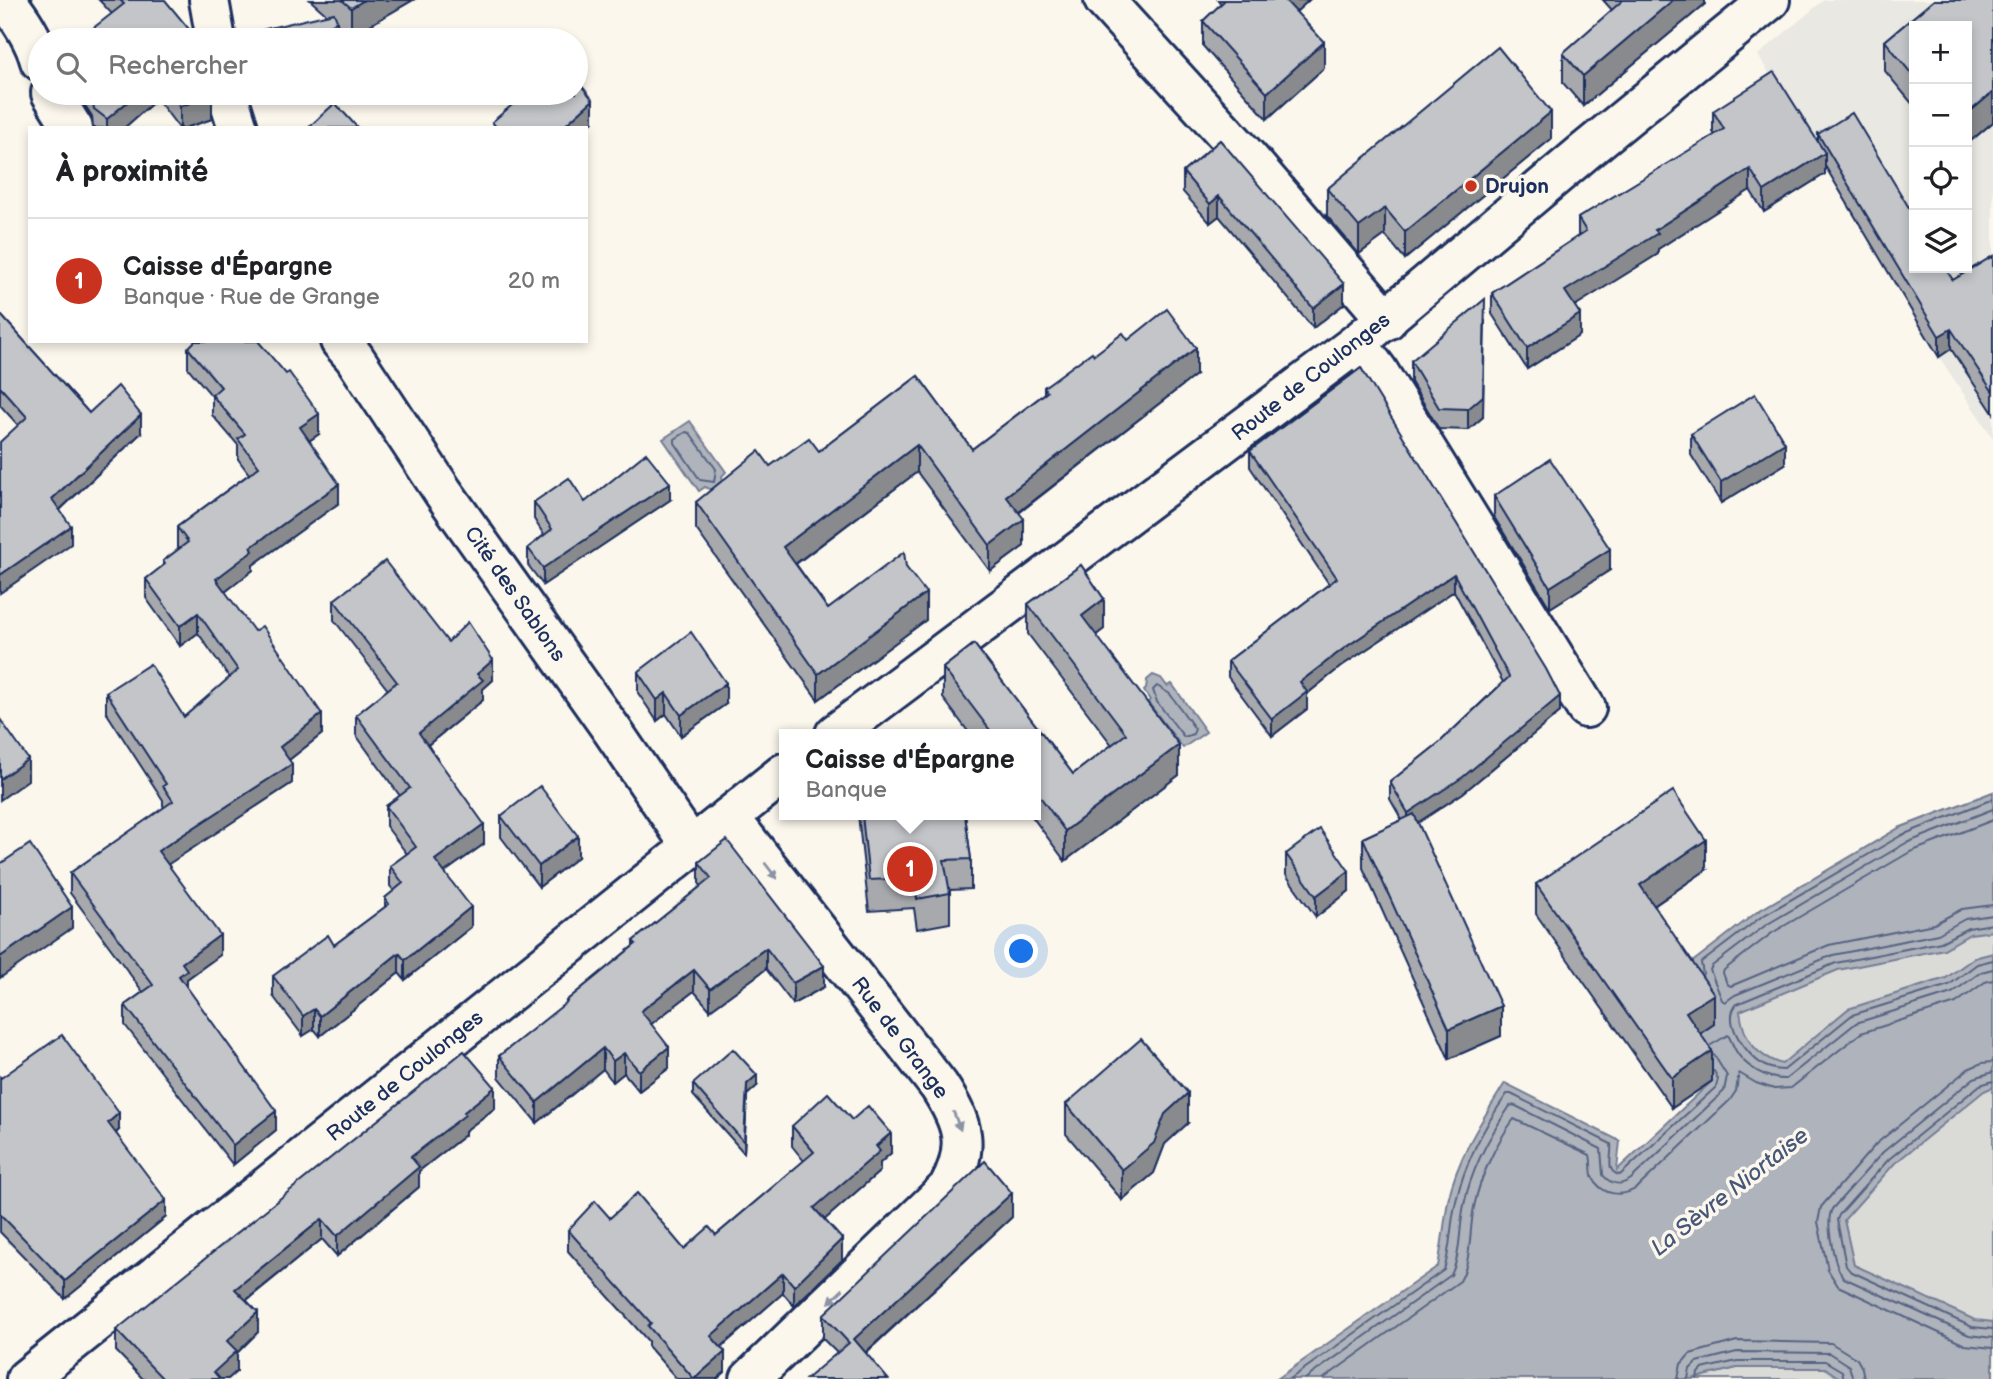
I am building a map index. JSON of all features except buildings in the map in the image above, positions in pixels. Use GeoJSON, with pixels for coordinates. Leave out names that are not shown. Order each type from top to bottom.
{"type":"FeatureCollection","features":[{"type":"Feature","properties":{"kind":"street"},"geometry":{"type":"LineString","coordinates":[[6,0],[28,33]]}},
{"type":"Feature","properties":{"kind":"street"},"geometry":{"type":"LineString","coordinates":[[209,0],[214,28]]}},
{"type":"Feature","properties":{"kind":"street"},"geometry":{"type":"LineString","coordinates":[[1104,0],[1249,159],[1387,320]]}},
{"type":"Feature","properties":{"kind":"street","name":"Route de Coulonges"},"geometry":{"type":"LineString","coordinates":[[842,729],[1387,320],[1583,153],[1770,0]]}},
{"type":"Feature","properties":{"kind":"street"},"geometry":{"type":"LineString","coordinates":[[59,105],[72,126]]}},
{"type":"Feature","properties":{"kind":"street"},"geometry":{"type":"LineString","coordinates":[[231,105],[237,126]]}},
{"type":"Feature","properties":{"kind":"street","name":"Cité des Sablons"},"geometry":{"type":"LineString","coordinates":[[342,343],[691,846]]}},
{"type":"Feature","properties":{"kind":"street"},"geometry":{"type":"LineString","coordinates":[[1357,343],[1378,371],[1586,709]]}},
{"type":"Feature","properties":{"kind":"street","name":"Route de Coulonges"},"geometry":{"type":"LineString","coordinates":[[26,1379],[779,777]]}},
{"type":"Feature","properties":{"kind":"street","name":"Rue de Grange"},"geometry":{"type":"LineString","coordinates":[[729,817],[939,1086],[957,1116],[963,1153],[948,1188],[750,1379]]}},
{"type":"Feature","properties":{"kind":"shaded area"},"geometry":{"type":"Polygon","coordinates":[[[1824,0],[1993,0],[1993,438],[1939,357],[1758,55],[1824,0]]]}},
{"type":"Feature","properties":{"kind":"shaded area"},"geometry":{"type":"Polygon","coordinates":[[[1993,792],[1993,1379],[1691,1379],[1737,1368],[1825,1368],[1853,1265],[1844,1220],[1727,1002],[1757,912],[1899,828],[1993,792]]]}},
{"type":"Feature","properties":{"kind":"water"},"geometry":{"type":"Polygon","coordinates":[[[690,421],[726,472],[722,476],[723,481],[712,490],[705,487],[699,491],[663,439],[690,421]]]}},
{"type":"Feature","properties":{"kind":"water"},"geometry":{"type":"Polygon","coordinates":[[[1153,675],[1161,678],[1167,686],[1172,684],[1206,732],[1183,748],[1148,702],[1150,700],[1144,691],[1147,680],[1153,675]]]}},
{"type":"Feature","properties":{"kind":"water","name":"La Sèvre Niortaise"},"geometry":{"type":"Polygon","coordinates":[[[1993,792],[1993,931],[1970,934],[1944,949],[1838,970],[1740,1011],[1744,1030],[1752,1045],[1764,1056],[1782,1064],[1848,1009],[1946,978],[1974,958],[1993,953],[1993,1087],[1984,1091],[1894,1164],[1844,1220],[1854,1265],[1975,1320],[1993,1322],[1993,1379],[1841,1379],[1825,1368],[1737,1368],[1691,1379],[1277,1379],[1438,1266],[1448,1201],[1457,1170],[1471,1140],[1505,1083],[1620,1141],[1617,1170],[1712,1081],[1686,1043],[1691,963],[1757,912],[1899,828],[1993,792]]]}},
{"type":"Feature","properties":{"kind":"place","name":"Drujon"},"geometry":{"type":"Point","coordinates":[1471,186]}},
{"type":"Feature","properties":{"kind":"place","name":"Caisse d'Épargne"},"geometry":{"type":"Point","coordinates":[910,869]}}]}
